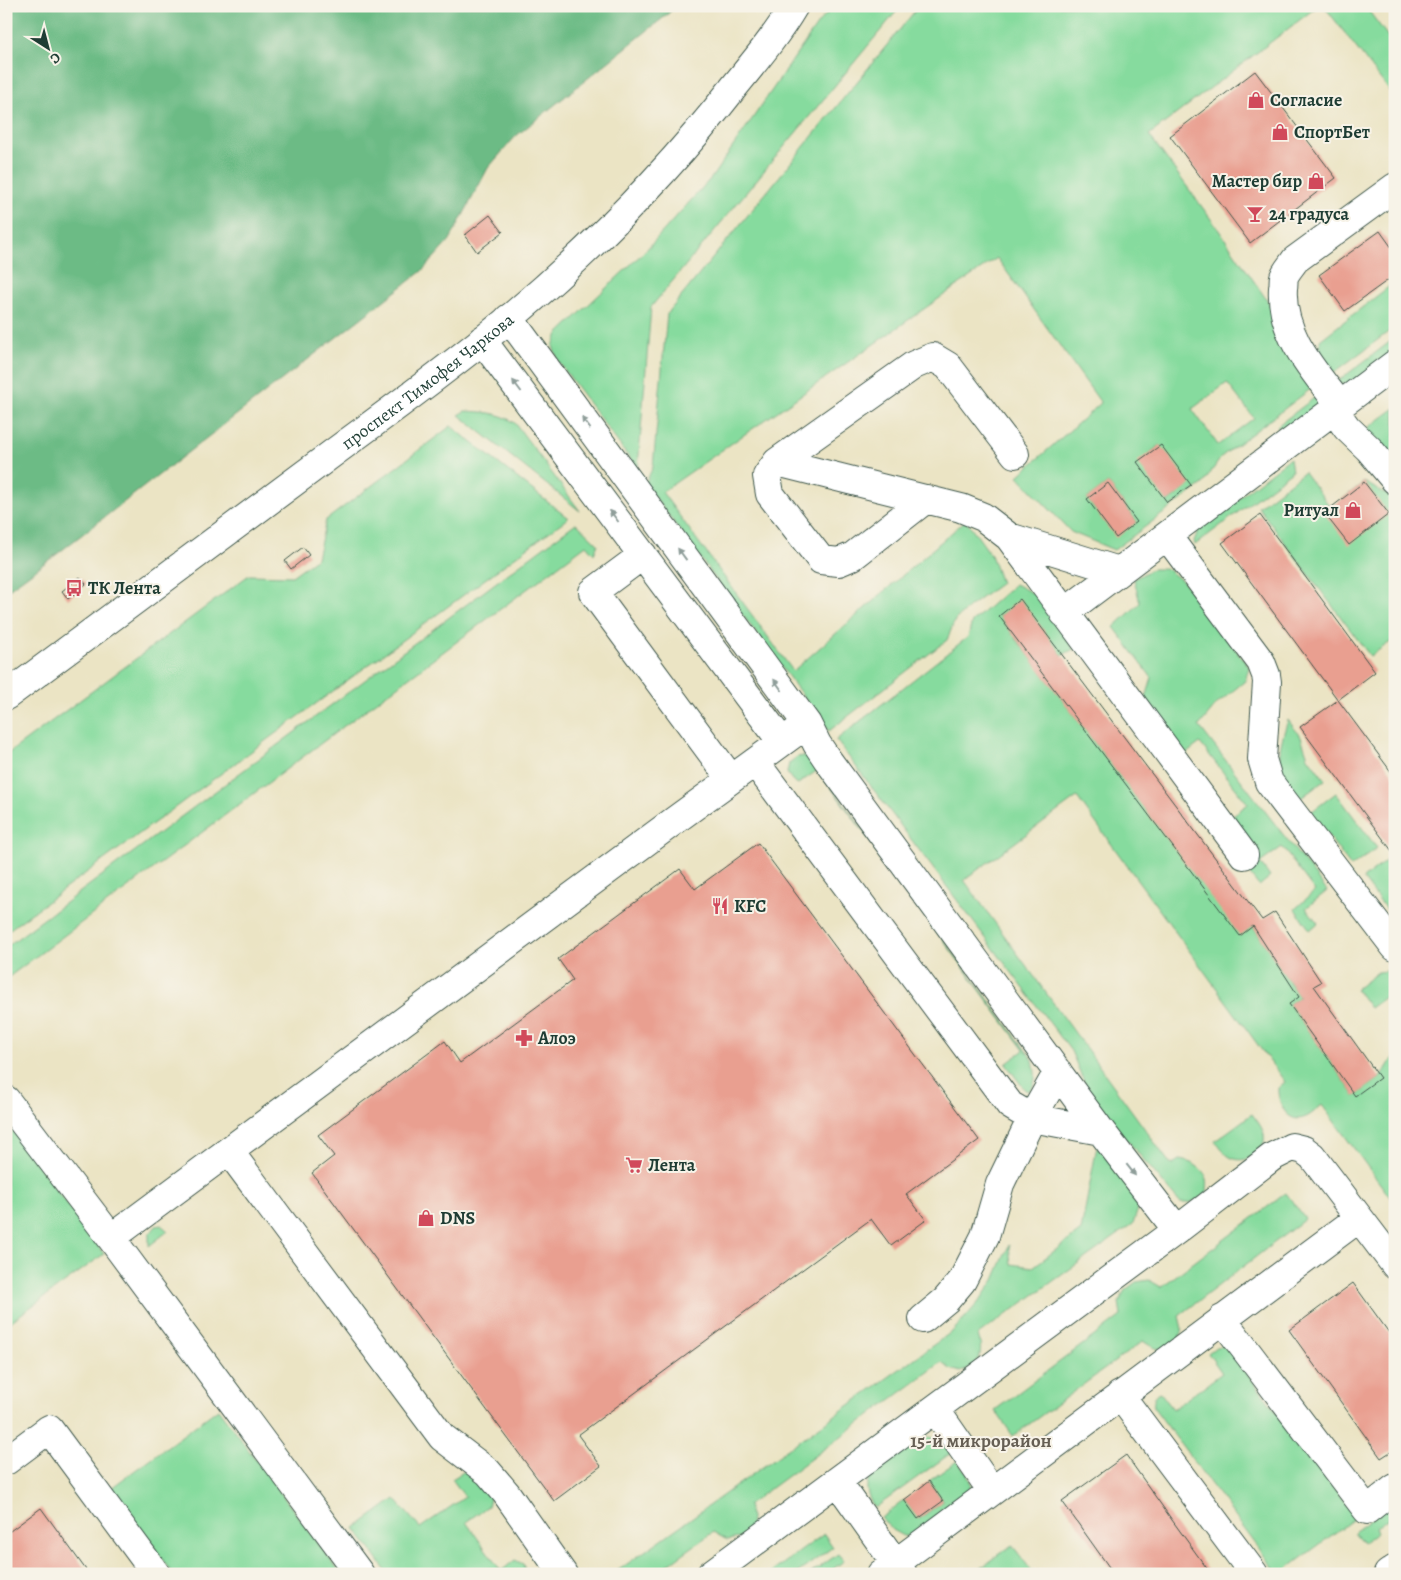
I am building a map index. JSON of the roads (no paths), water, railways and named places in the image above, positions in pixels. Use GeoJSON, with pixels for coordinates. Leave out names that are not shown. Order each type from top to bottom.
{"type":"FeatureCollection","features":[{"type":"Feature","properties":{"kind":"street","name":"проспект Тимофея Чаркова"},"geometry":{"type":"LineString","coordinates":[[6,696],[418,389],[509,318],[592,245],[660,176],[706,123],[793,9]]}},
{"type":"Feature","properties":{"kind":"street"},"geometry":{"type":"LineString","coordinates":[[1395,187],[1295,260],[1284,276],[1283,297],[1286,318],[1294,338],[1337,407],[1347,428],[1369,449],[1395,480]]}},
{"type":"Feature","properties":{"kind":"street"},"geometry":{"type":"LineString","coordinates":[[509,318],[1101,1131],[1177,1230]]}},
{"type":"Feature","properties":{"kind":"street"},"geometry":{"type":"LineString","coordinates":[[482,340],[782,742]]}},
{"type":"Feature","properties":{"kind":"street"},"geometry":{"type":"LineString","coordinates":[[926,499],[853,556],[839,562],[821,560],[770,494],[767,476],[777,462],[914,365],[933,357],[948,366],[1015,454]]}},
{"type":"Feature","properties":{"kind":"street"},"geometry":{"type":"LineString","coordinates":[[1064,613],[1395,364]]}},
{"type":"Feature","properties":{"kind":"street"},"geometry":{"type":"LineString","coordinates":[[777,462],[961,508],[983,517],[1008,538],[1244,855]]}},
{"type":"Feature","properties":{"kind":"street"},"geometry":{"type":"LineString","coordinates":[[1167,536],[1261,662],[1267,682],[1262,759],[1270,782],[1395,947]]}},
{"type":"Feature","properties":{"kind":"street"},"geometry":{"type":"LineString","coordinates":[[1008,538],[1119,571]]}},
{"type":"Feature","properties":{"kind":"street"},"geometry":{"type":"LineString","coordinates":[[643,555],[594,592],[731,779]]}},
{"type":"Feature","properties":{"kind":"street"},"geometry":{"type":"LineString","coordinates":[[111,1238],[782,742],[812,734]]}},
{"type":"Feature","properties":{"kind":"street"},"geometry":{"type":"LineString","coordinates":[[756,762],[1010,1105],[1032,1118],[1101,1131]]}},
{"type":"Feature","properties":{"kind":"street"},"geometry":{"type":"LineString","coordinates":[[923,1319],[946,1300],[962,1281],[985,1236],[1000,1184],[1032,1118],[1058,1072]]}},
{"type":"Feature","properties":{"kind":"street"},"geometry":{"type":"LineString","coordinates":[[6,1100],[111,1238],[360,1574]]}},
{"type":"Feature","properties":{"kind":"street"},"geometry":{"type":"LineString","coordinates":[[711,1574],[1177,1230],[1272,1157],[1292,1147],[1304,1150],[1312,1156],[1395,1265]]}},
{"type":"Feature","properties":{"kind":"street"},"geometry":{"type":"LineString","coordinates":[[229,1151],[442,1438],[488,1472],[506,1493],[564,1574]]}},
{"type":"Feature","properties":{"kind":"street"},"geometry":{"type":"LineString","coordinates":[[837,1481],[893,1570],[992,1491],[1359,1218]]}},
{"type":"Feature","properties":{"kind":"street"},"geometry":{"type":"LineString","coordinates":[[1222,1319],[1367,1510],[1395,1488]]}},
{"type":"Feature","properties":{"kind":"street"},"geometry":{"type":"LineString","coordinates":[[1120,1395],[1254,1574]]}},
{"type":"Feature","properties":{"kind":"street"},"geometry":{"type":"LineString","coordinates":[[935,1409],[992,1491]]}},
{"type":"Feature","properties":{"kind":"street"},"geometry":{"type":"LineString","coordinates":[[6,1461],[49,1429],[156,1574]]}},
{"type":"Feature","properties":{"kind":"street"},"geometry":{"type":"LineString","coordinates":[[1388,1574],[1395,1569]]}},
{"type":"Feature","properties":{"kind":"place","name":"Согласие"},"geometry":{"type":"Point","coordinates":[1256,100]}},
{"type":"Feature","properties":{"kind":"place","name":"СпортБет"},"geometry":{"type":"Point","coordinates":[1280,132]}},
{"type":"Feature","properties":{"kind":"place","name":"Мастер бир"},"geometry":{"type":"Point","coordinates":[1316,181]}},
{"type":"Feature","properties":{"kind":"place","name":"24 градуса"},"geometry":{"type":"Point","coordinates":[1255,214]}},
{"type":"Feature","properties":{"kind":"place","name":"Ритуал"},"geometry":{"type":"Point","coordinates":[1353,510]}},
{"type":"Feature","properties":{"kind":"place","name":"ТК Лента"},"geometry":{"type":"Point","coordinates":[74,588]}},
{"type":"Feature","properties":{"kind":"place","name":"KFC"},"geometry":{"type":"Point","coordinates":[720,906]}},
{"type":"Feature","properties":{"kind":"place","name":"Алоэ"},"geometry":{"type":"Point","coordinates":[524,1038]}},
{"type":"Feature","properties":{"kind":"place","name":"Лента"},"geometry":{"type":"Point","coordinates":[634,1165]}},
{"type":"Feature","properties":{"kind":"place","name":"DNS"},"geometry":{"type":"Point","coordinates":[426,1218]}},
{"type":"Feature","properties":{"kind":"district","name":"15-й микрорайон"},"geometry":{"type":"Point","coordinates":[981,1441]}}]}
